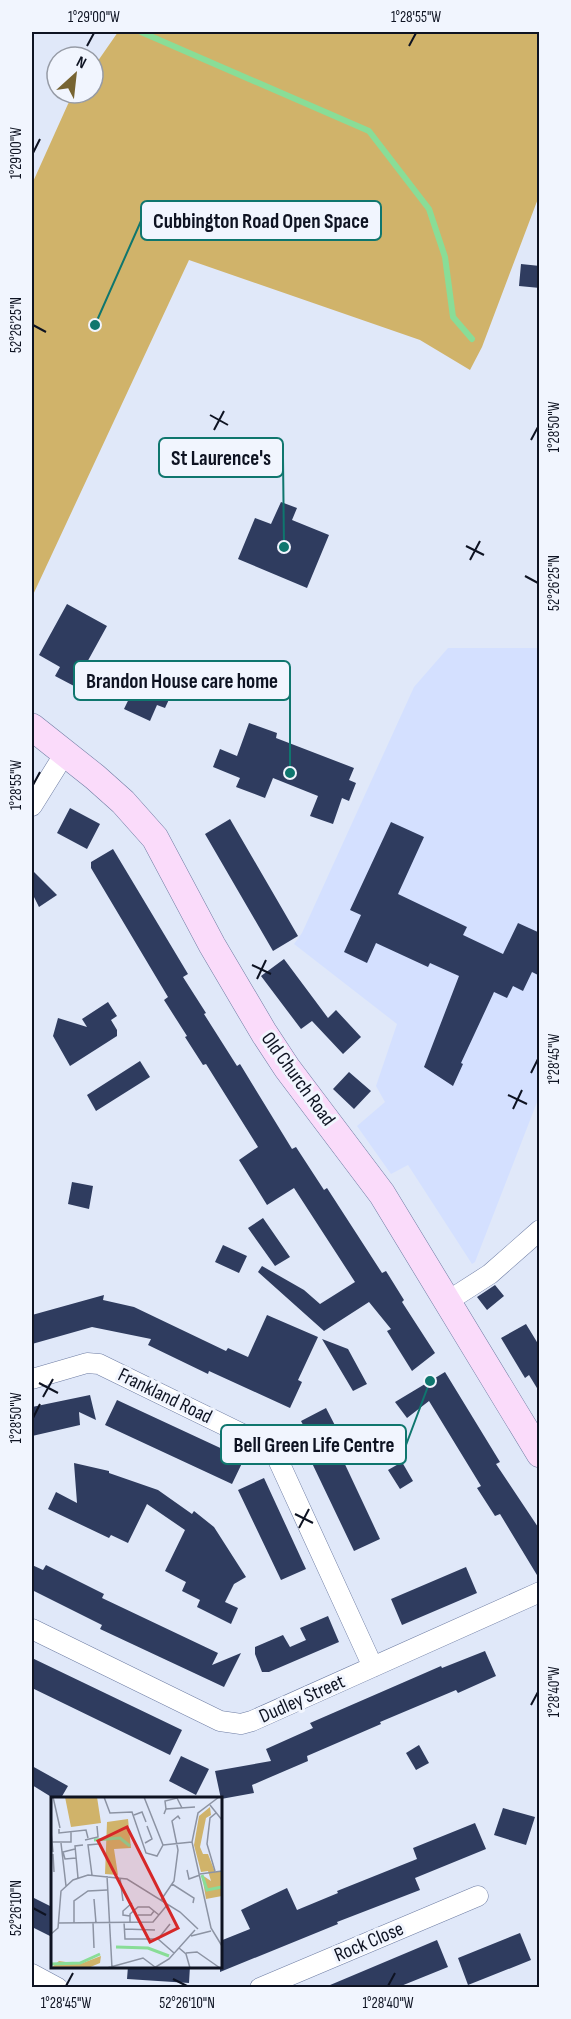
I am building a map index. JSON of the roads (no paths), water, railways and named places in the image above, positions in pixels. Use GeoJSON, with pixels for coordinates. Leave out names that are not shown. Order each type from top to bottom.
{"type":"FeatureCollection","features":[{"type":"Feature","properties":{"kind":"main road","name":"Old Church Road"},"geometry":{"type":"LineString","coordinates":[[32,727],[123,802],[154,838],[212,945],[264,1033],[287,1068],[382,1194],[536,1440]]}},
{"type":"Feature","properties":{"kind":"street"},"geometry":{"type":"LineString","coordinates":[[32,806],[65,753]]}},
{"type":"Feature","properties":{"kind":"street"},"geometry":{"type":"LineString","coordinates":[[448,1301],[489,1274],[540,1230]]}},
{"type":"Feature","properties":{"kind":"street","name":"Frankland Road"},"geometry":{"type":"LineString","coordinates":[[32,1378],[87,1363],[99,1364],[273,1451],[373,1667]]}},
{"type":"Feature","properties":{"kind":"street","name":"Dudley Street"},"geometry":{"type":"LineString","coordinates":[[32,1629],[220,1721],[231,1724],[252,1721],[540,1592]]}},
{"type":"Feature","properties":{"kind":"street","name":"Rock Close"},"geometry":{"type":"LineString","coordinates":[[260,1988],[478,1896]]}},
{"type":"Feature","properties":{"kind":"street"},"geometry":{"type":"LineString","coordinates":[[32,1974],[58,1988]]}},
{"type":"Feature","properties":{"kind":"waterway"},"geometry":{"type":"LineString","coordinates":[[141,32],[369,131],[429,209],[445,257],[453,317],[472,339]]}},
{"type":"Feature","properties":{"kind":"place","name":"Cubbington Road Open Space"},"geometry":{"type":"Point","coordinates":[95,325]}},
{"type":"Feature","properties":{"kind":"place","name":"St Laurence's"},"geometry":{"type":"Point","coordinates":[284,547]}},
{"type":"Feature","properties":{"kind":"place","name":"Brandon House care home"},"geometry":{"type":"Point","coordinates":[290,773]}},
{"type":"Feature","properties":{"kind":"place","name":"Bell Green Life Centre"},"geometry":{"type":"Point","coordinates":[430,1381]}}]}
